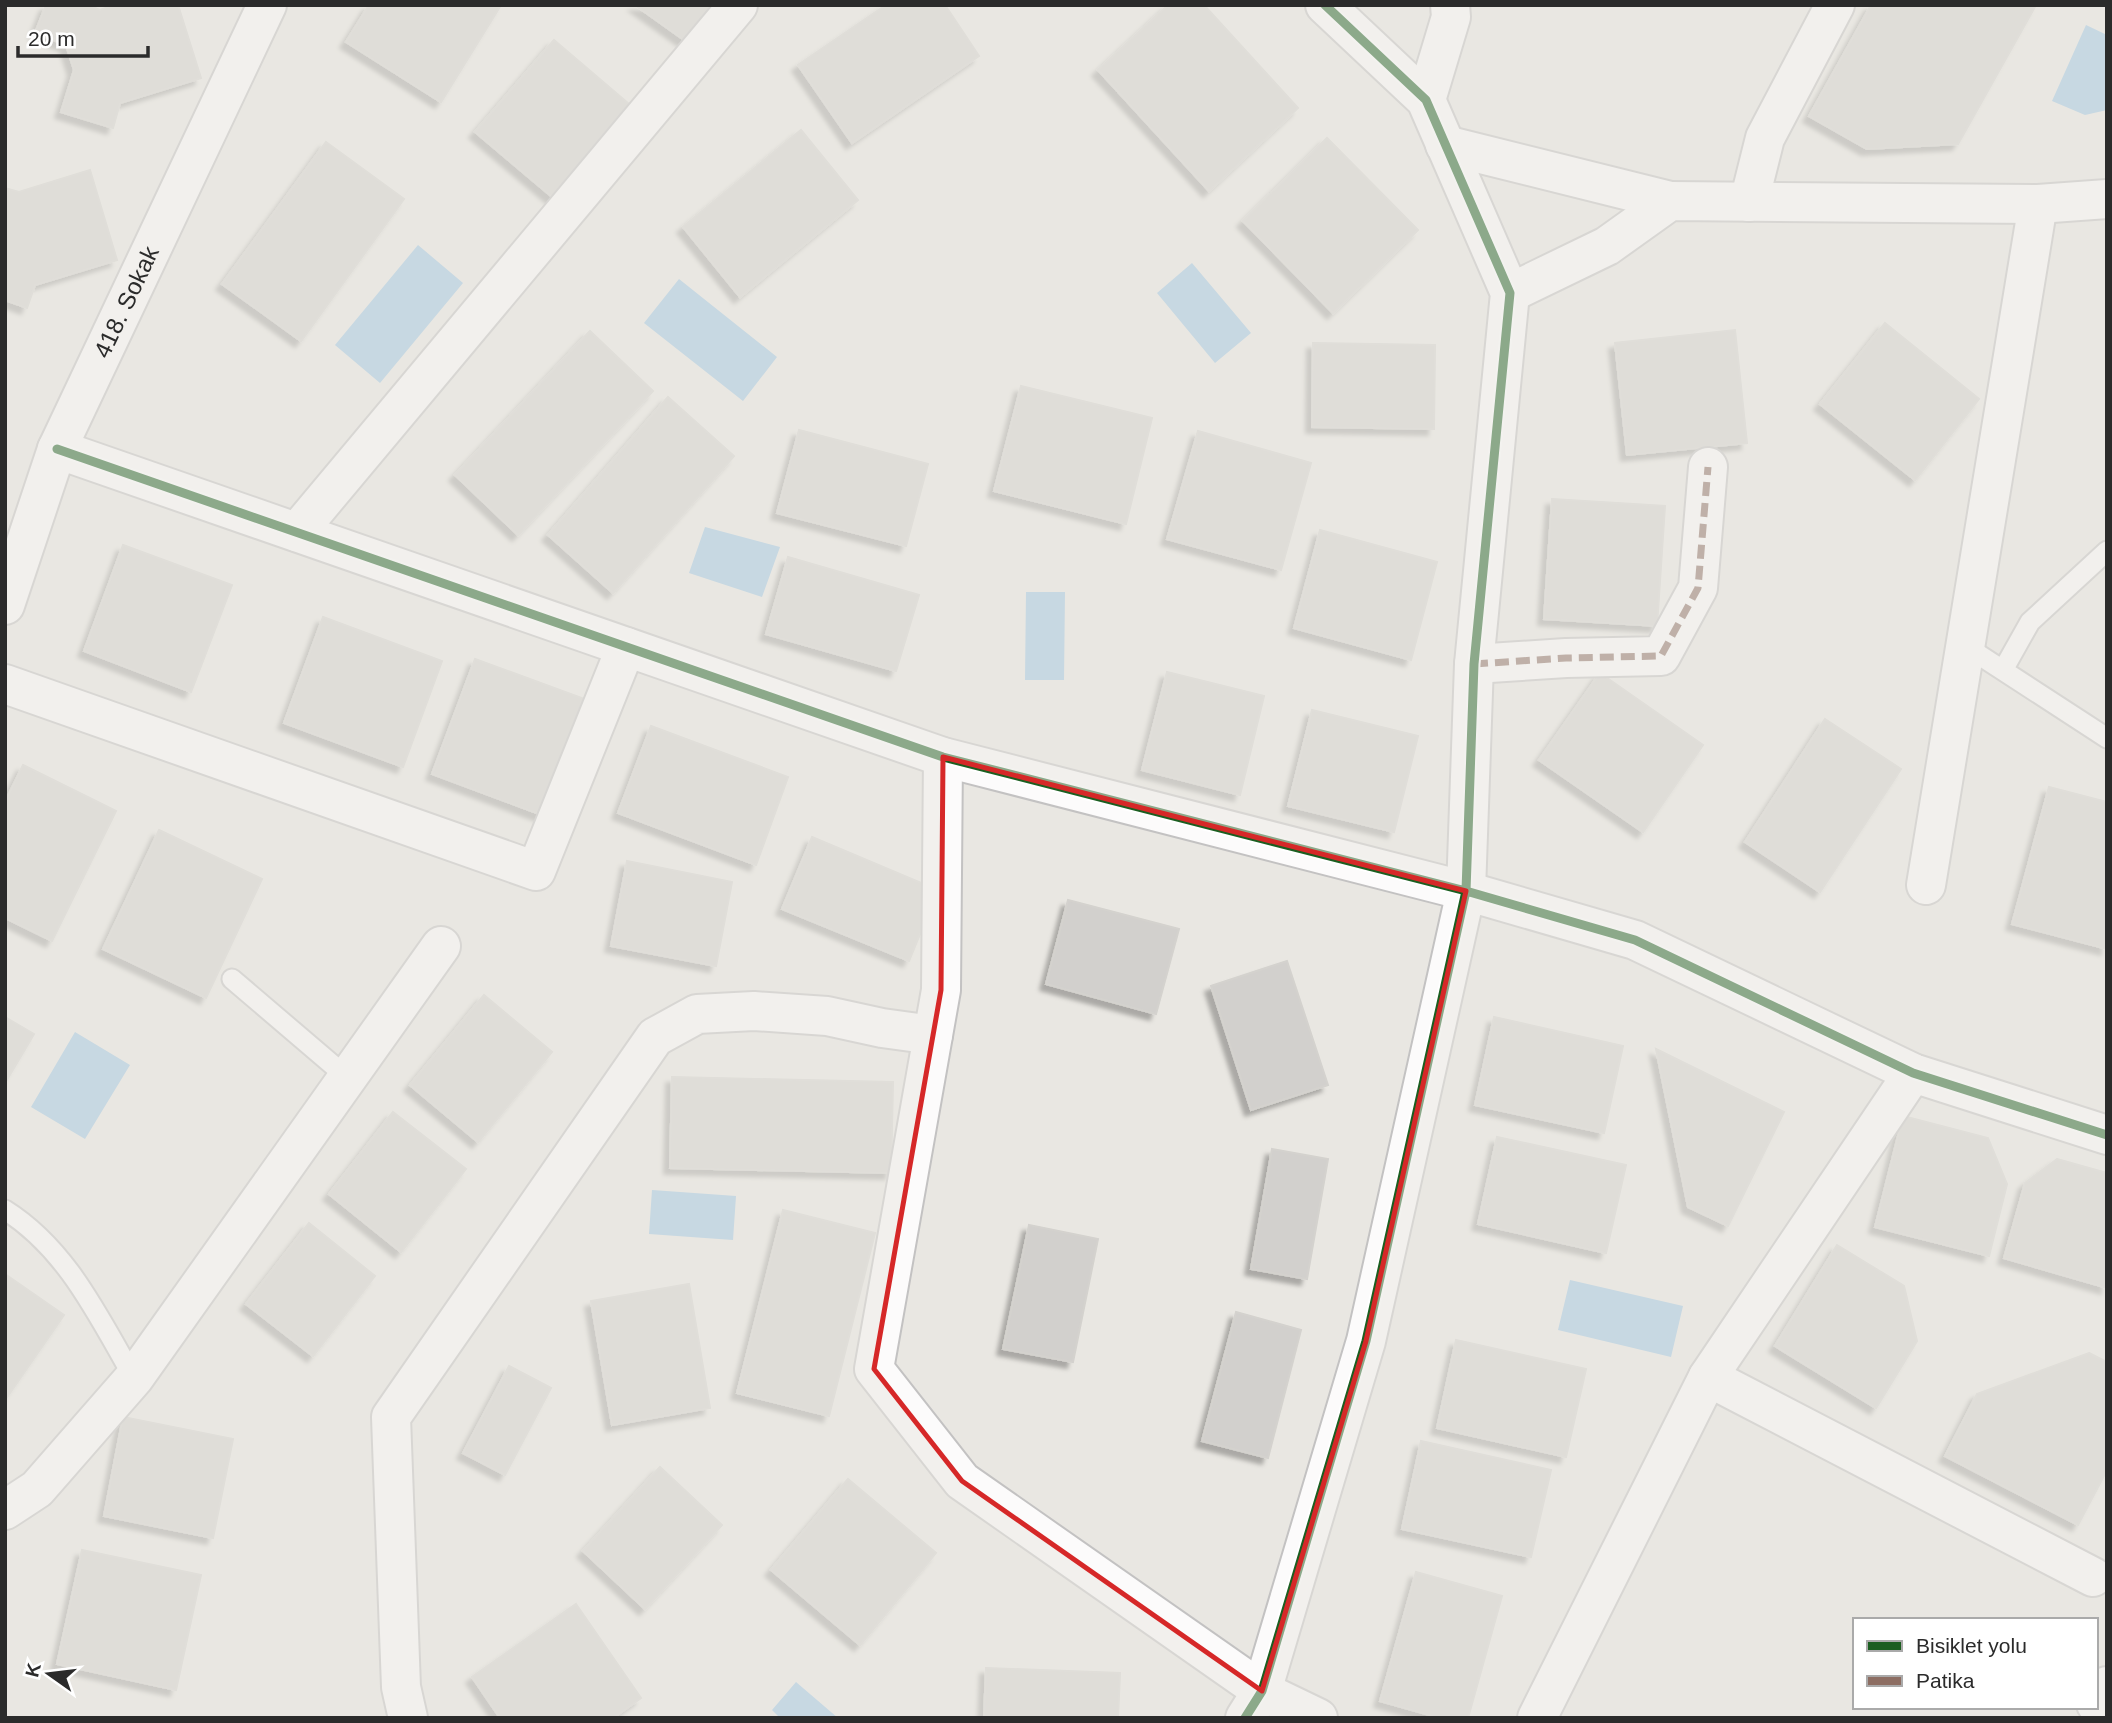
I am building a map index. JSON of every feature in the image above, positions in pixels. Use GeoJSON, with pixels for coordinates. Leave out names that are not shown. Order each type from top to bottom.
{"type":"FeatureCollection","features":[{"type":"Feature","properties":{"kind":"street","name":"418. Sokak"},"geometry":{"type":"LineString","coordinates":[[5,605],[57,449],[267,5]]}},
{"type":"Feature","properties":{"kind":"street"},"geometry":{"type":"LineString","coordinates":[[297,532],[738,5]]}},
{"type":"Feature","properties":{"kind":"street"},"geometry":{"type":"LineString","coordinates":[[1254,1704],[1366,1341],[1466,891],[1474,664],[1510,293],[1426,100],[1325,5]]}},
{"type":"Feature","properties":{"kind":"street"},"geometry":{"type":"LineString","coordinates":[[1426,100],[1451,17],[1450,5]]}},
{"type":"Feature","properties":{"kind":"street"},"geometry":{"type":"LineString","coordinates":[[1749,202],[1765,138],[1835,5]]}},
{"type":"Feature","properties":{"kind":"street"},"geometry":{"type":"LineString","coordinates":[[1445,145],[1670,201],[2038,204],[2107,199]]}},
{"type":"Feature","properties":{"kind":"street"},"geometry":{"type":"LineString","coordinates":[[1510,293],[1607,246],[1670,201]]}},
{"type":"Feature","properties":{"kind":"street"},"geometry":{"type":"LineString","coordinates":[[1926,885],[2038,204]]}},
{"type":"Feature","properties":{"kind":"street"},"geometry":{"type":"LineString","coordinates":[[57,449],[943,757],[1466,891],[1635,940],[1913,1073],[2107,1135]]}},
{"type":"Feature","properties":{"kind":"street"},"geometry":{"type":"LineString","coordinates":[[1474,664],[1661,656],[1698,588],[1708,467]]}},
{"type":"Feature","properties":{"kind":"street"},"geometry":{"type":"LineString","coordinates":[[5,684],[536,871],[626,647]]}},
{"type":"Feature","properties":{"kind":"street"},"geometry":{"type":"LineString","coordinates":[[943,757],[941,990],[874,1369],[962,1481],[1254,1704],[1318,1718]]}},
{"type":"Feature","properties":{"kind":"street"},"geometry":{"type":"LineString","coordinates":[[5,1510],[37,1489],[134,1378],[441,946]]}},
{"type":"Feature","properties":{"kind":"street"},"geometry":{"type":"LineString","coordinates":[[408,1718],[401,1686],[391,1417],[655,1037],[697,1014],[754,1011],[827,1016],[882,1028],[933,1035]]}},
{"type":"Feature","properties":{"kind":"street"},"geometry":{"type":"LineString","coordinates":[[1538,1718],[1708,1377],[1913,1073]]}},
{"type":"Feature","properties":{"kind":"street"},"geometry":{"type":"LineString","coordinates":[[1708,1377],[2093,1577]]}},
{"type":"Feature","properties":{"kind":"lane"},"geometry":{"type":"LineString","coordinates":[[2003,670],[2030,622],[2107,551]]}},
{"type":"Feature","properties":{"kind":"lane"},"geometry":{"type":"LineString","coordinates":[[1967,647],[2107,738]]}},
{"type":"Feature","properties":{"kind":"lane"},"geometry":{"type":"LineString","coordinates":[[232,979],[348,1078]]}},
{"type":"Feature","properties":{"kind":"lane"},"geometry":{"type":"LineString","coordinates":[[5,1210],[25,1222],[78,1279],[134,1378]]}},
{"type":"Feature","properties":{"kind":"highlighted area"},"geometry":{"type":"Polygon","coordinates":[[[943,757],[1466,891],[1366,1341],[1262,1691],[962,1481],[874,1369],[941,990],[943,757]]]}},
{"type":"Feature","properties":{"kind":"water"},"geometry":{"type":"Polygon","coordinates":[[[2086,25],[2107,35],[2107,110],[2085,115],[2052,101],[2086,25]]]}},
{"type":"Feature","properties":{"kind":"water"},"geometry":{"type":"Polygon","coordinates":[[[418,245],[463,283],[380,383],[335,345],[418,245]]]}},
{"type":"Feature","properties":{"kind":"water"},"geometry":{"type":"Polygon","coordinates":[[[1192,263],[1251,333],[1215,363],[1157,293],[1192,263]]]}},
{"type":"Feature","properties":{"kind":"water"},"geometry":{"type":"Polygon","coordinates":[[[679,279],[777,357],[743,401],[644,323],[679,279]]]}},
{"type":"Feature","properties":{"kind":"water"},"geometry":{"type":"Polygon","coordinates":[[[705,527],[780,547],[762,597],[689,573],[705,527]]]}},
{"type":"Feature","properties":{"kind":"water"},"geometry":{"type":"Polygon","coordinates":[[[1026,592],[1065,592],[1064,680],[1025,680],[1026,592]]]}},
{"type":"Feature","properties":{"kind":"water"},"geometry":{"type":"Polygon","coordinates":[[[75,1032],[130,1065],[85,1139],[31,1107],[75,1032]]]}},
{"type":"Feature","properties":{"kind":"water"},"geometry":{"type":"Polygon","coordinates":[[[652,1190],[736,1196],[733,1240],[649,1234],[652,1190]]]}},
{"type":"Feature","properties":{"kind":"water"},"geometry":{"type":"Polygon","coordinates":[[[1570,1280],[1683,1306],[1671,1357],[1558,1330],[1570,1280]]]}},
{"type":"Feature","properties":{"kind":"water"},"geometry":{"type":"Polygon","coordinates":[[[796,1682],[838,1718],[780,1718],[772,1710],[796,1682]]]}},
{"type":"Feature","properties":{"kind":"building"},"geometry":{"type":"Polygon","coordinates":[[[46,5],[88,5],[100,10],[114,5],[178,5],[201,78],[120,103],[113,128],[61,112],[74,70],[66,45],[35,33],[46,5]]]}},
{"type":"Feature","properties":{"kind":"building"},"geometry":{"type":"Polygon","coordinates":[[[369,5],[501,5],[441,102],[346,42],[369,5]]]}},
{"type":"Feature","properties":{"kind":"building"},"geometry":{"type":"Polygon","coordinates":[[[635,5],[724,5],[694,47],[635,5]]]}},
{"type":"Feature","properties":{"kind":"building"},"geometry":{"type":"Polygon","coordinates":[[[886,5],[945,5],[979,56],[852,143],[798,65],[886,5]]]}},
{"type":"Feature","properties":{"kind":"building"},"geometry":{"type":"Polygon","coordinates":[[[1168,5],[1204,5],[1298,108],[1209,191],[1098,70],[1168,5]]]}},
{"type":"Feature","properties":{"kind":"building"},"geometry":{"type":"Polygon","coordinates":[[[1871,5],[2036,5],[1958,144],[1867,149],[1809,116],[1871,5]]]}},
{"type":"Feature","properties":{"kind":"building"},"geometry":{"type":"Polygon","coordinates":[[[554,40],[635,109],[557,201],[475,132],[554,40]]]}},
{"type":"Feature","properties":{"kind":"building"},"geometry":{"type":"Polygon","coordinates":[[[801,130],[858,200],[740,297],[683,227],[801,130]]]}},
{"type":"Feature","properties":{"kind":"building"},"geometry":{"type":"Polygon","coordinates":[[[1327,138],[1418,230],[1333,313],[1243,221],[1327,138]]]}},
{"type":"Feature","properties":{"kind":"building"},"geometry":{"type":"Polygon","coordinates":[[[326,142],[404,199],[301,341],[222,284],[326,142]]]}},
{"type":"Feature","properties":{"kind":"building"},"geometry":{"type":"Polygon","coordinates":[[[90,170],[117,260],[35,285],[27,308],[5,300],[5,188],[19,192],[90,170]]]}},
{"type":"Feature","properties":{"kind":"building"},"geometry":{"type":"Polygon","coordinates":[[[1885,323],[1979,399],[1915,480],[1820,404],[1885,323]]]}},
{"type":"Feature","properties":{"kind":"building"},"geometry":{"type":"Polygon","coordinates":[[[1735,330],[1747,443],[1627,455],[1615,343],[1735,330]]]}},
{"type":"Feature","properties":{"kind":"building"},"geometry":{"type":"Polygon","coordinates":[[[590,331],[653,391],[518,535],[455,475],[590,331]]]}},
{"type":"Feature","properties":{"kind":"building"},"geometry":{"type":"Polygon","coordinates":[[[1313,343],[1435,345],[1434,429],[1312,427],[1313,343]]]}},
{"type":"Feature","properties":{"kind":"building"},"geometry":{"type":"Polygon","coordinates":[[[1021,386],[1152,418],[1126,524],[994,491],[1021,386]]]}},
{"type":"Feature","properties":{"kind":"building"},"geometry":{"type":"Polygon","coordinates":[[[668,397],[734,456],[613,593],[548,535],[668,397]]]}},
{"type":"Feature","properties":{"kind":"building"},"geometry":{"type":"Polygon","coordinates":[[[799,430],[928,464],[906,546],[777,513],[799,430]]]}},
{"type":"Feature","properties":{"kind":"building"},"geometry":{"type":"Polygon","coordinates":[[[1198,431],[1311,463],[1281,570],[1167,539],[1198,431]]]}},
{"type":"Feature","properties":{"kind":"building"},"geometry":{"type":"Polygon","coordinates":[[[1552,499],[1665,506],[1657,626],[1544,619],[1552,499]]]}},
{"type":"Feature","properties":{"kind":"building"},"geometry":{"type":"Polygon","coordinates":[[[1320,530],[1437,562],[1411,660],[1294,628],[1320,530]]]}},
{"type":"Feature","properties":{"kind":"building"},"geometry":{"type":"Polygon","coordinates":[[[123,545],[232,585],[191,692],[84,651],[123,545]]]}},
{"type":"Feature","properties":{"kind":"building"},"geometry":{"type":"Polygon","coordinates":[[[788,557],[919,595],[896,671],[766,634],[788,557]]]}},
{"type":"Feature","properties":{"kind":"building"},"geometry":{"type":"Polygon","coordinates":[[[323,617],[442,661],[403,767],[284,723],[323,617]]]}},
{"type":"Feature","properties":{"kind":"building"},"geometry":{"type":"Polygon","coordinates":[[[475,659],[590,701],[547,817],[432,774],[475,659]]]}},
{"type":"Feature","properties":{"kind":"building"},"geometry":{"type":"Polygon","coordinates":[[[1167,672],[1264,696],[1240,795],[1142,770],[1167,672]]]}},
{"type":"Feature","properties":{"kind":"building"},"geometry":{"type":"Polygon","coordinates":[[[1600,673],[1703,745],[1643,832],[1539,760],[1600,673]]]}},
{"type":"Feature","properties":{"kind":"building"},"geometry":{"type":"Polygon","coordinates":[[[1312,710],[1418,736],[1394,832],[1288,806],[1312,710]]]}},
{"type":"Feature","properties":{"kind":"building"},"geometry":{"type":"Polygon","coordinates":[[[1825,719],[1901,769],[1820,892],[1745,842],[1825,719]]]}},
{"type":"Feature","properties":{"kind":"building"},"geometry":{"type":"Polygon","coordinates":[[[651,726],[788,777],[756,865],[618,813],[651,726]]]}},
{"type":"Feature","properties":{"kind":"building"},"geometry":{"type":"Polygon","coordinates":[[[23,765],[116,811],[52,941],[5,918],[5,802],[23,765]]]}},
{"type":"Feature","properties":{"kind":"building"},"geometry":{"type":"Polygon","coordinates":[[[2049,787],[2107,802],[2107,949],[2012,924],[2049,787]]]}},
{"type":"Feature","properties":{"kind":"building"},"geometry":{"type":"Polygon","coordinates":[[[159,830],[262,879],[206,998],[103,949],[159,830]]]}},
{"type":"Feature","properties":{"kind":"building"},"geometry":{"type":"Polygon","coordinates":[[[812,837],[938,890],[909,961],[782,909],[812,837]]]}},
{"type":"Feature","properties":{"kind":"building"},"geometry":{"type":"Polygon","coordinates":[[[627,861],[732,882],[716,966],[611,946],[627,861]]]}},
{"type":"Feature","properties":{"kind":"building"},"geometry":{"type":"Polygon","coordinates":[[[1068,900],[1179,929],[1156,1014],[1046,984],[1068,900]]]}},
{"type":"Feature","properties":{"kind":"building"},"geometry":{"type":"Polygon","coordinates":[[[1287,961],[1328,1085],[1251,1110],[1211,986],[1287,961]]]}},
{"type":"Feature","properties":{"kind":"building"},"geometry":{"type":"Polygon","coordinates":[[[484,995],[552,1052],[478,1142],[410,1085],[484,995]]]}},
{"type":"Feature","properties":{"kind":"building"},"geometry":{"type":"Polygon","coordinates":[[[5,1017],[34,1034],[5,1083],[5,1017]]]}},
{"type":"Feature","properties":{"kind":"building"},"geometry":{"type":"Polygon","coordinates":[[[1494,1017],[1623,1046],[1604,1133],[1475,1105],[1494,1017]]]}},
{"type":"Feature","properties":{"kind":"building"},"geometry":{"type":"Polygon","coordinates":[[[1656,1049],[1784,1112],[1728,1226],[1688,1207],[1656,1049]]]}},
{"type":"Feature","properties":{"kind":"building"},"geometry":{"type":"Polygon","coordinates":[[[672,1077],[893,1082],[891,1173],[670,1168],[672,1077]]]}},
{"type":"Feature","properties":{"kind":"building"},"geometry":{"type":"Polygon","coordinates":[[[393,1112],[466,1169],[401,1252],[329,1194],[393,1112]]]}},
{"type":"Feature","properties":{"kind":"building"},"geometry":{"type":"Polygon","coordinates":[[[1903,1116],[1988,1138],[2007,1184],[1989,1256],[1875,1227],[1903,1116]]]}},
{"type":"Feature","properties":{"kind":"building"},"geometry":{"type":"Polygon","coordinates":[[[1497,1137],[1626,1165],[1606,1253],[1478,1224],[1497,1137]]]}},
{"type":"Feature","properties":{"kind":"building"},"geometry":{"type":"Polygon","coordinates":[[[1272,1149],[1328,1159],[1307,1279],[1251,1269],[1272,1149]]]}},
{"type":"Feature","properties":{"kind":"building"},"geometry":{"type":"Polygon","coordinates":[[[2057,1159],[2107,1173],[2107,1288],[2004,1258],[2025,1183],[2057,1159]]]}},
{"type":"Feature","properties":{"kind":"building"},"geometry":{"type":"Polygon","coordinates":[[[783,1210],[875,1233],[829,1416],[737,1393],[783,1210]]]}},
{"type":"Feature","properties":{"kind":"building"},"geometry":{"type":"Polygon","coordinates":[[[309,1223],[375,1276],[313,1356],[246,1304],[309,1223]]]}},
{"type":"Feature","properties":{"kind":"building"},"geometry":{"type":"Polygon","coordinates":[[[1029,1225],[1098,1239],[1073,1362],[1003,1349],[1029,1225]]]}},
{"type":"Feature","properties":{"kind":"building"},"geometry":{"type":"Polygon","coordinates":[[[1837,1245],[1904,1286],[1917,1341],[1876,1408],[1775,1346],[1837,1245]]]}},
{"type":"Feature","properties":{"kind":"building"},"geometry":{"type":"Polygon","coordinates":[[[5,1274],[64,1315],[5,1400],[5,1274]]]}},
{"type":"Feature","properties":{"kind":"building"},"geometry":{"type":"Polygon","coordinates":[[[689,1284],[710,1408],[612,1425],[591,1301],[689,1284]]]}},
{"type":"Feature","properties":{"kind":"building"},"geometry":{"type":"Polygon","coordinates":[[[1236,1312],[1301,1330],[1268,1458],[1202,1441],[1236,1312]]]}},
{"type":"Feature","properties":{"kind":"building"},"geometry":{"type":"Polygon","coordinates":[[[1456,1340],[1586,1369],[1566,1457],[1437,1428],[1456,1340]]]}},
{"type":"Feature","properties":{"kind":"building"},"geometry":{"type":"Polygon","coordinates":[[[2089,1353],[2107,1362],[2107,1470],[2078,1525],[1945,1456],[1977,1394],[2089,1353]]]}},
{"type":"Feature","properties":{"kind":"building"},"geometry":{"type":"Polygon","coordinates":[[[509,1366],[551,1388],[505,1475],[463,1453],[509,1366]]]}},
{"type":"Feature","properties":{"kind":"building"},"geometry":{"type":"Polygon","coordinates":[[[123,1417],[233,1439],[213,1538],[104,1516],[123,1417]]]}},
{"type":"Feature","properties":{"kind":"building"},"geometry":{"type":"Polygon","coordinates":[[[1421,1441],[1551,1470],[1531,1557],[1402,1529],[1421,1441]]]}},
{"type":"Feature","properties":{"kind":"building"},"geometry":{"type":"Polygon","coordinates":[[[660,1467],[722,1525],[645,1609],[583,1551],[660,1467]]]}},
{"type":"Feature","properties":{"kind":"building"},"geometry":{"type":"Polygon","coordinates":[[[848,1479],[936,1553],[860,1645],[771,1570],[848,1479]]]}},
{"type":"Feature","properties":{"kind":"building"},"geometry":{"type":"Polygon","coordinates":[[[82,1550],[201,1575],[176,1690],[57,1664],[82,1550]]]}},
{"type":"Feature","properties":{"kind":"building"},"geometry":{"type":"Polygon","coordinates":[[[1416,1572],[1502,1596],[1468,1718],[1440,1718],[1380,1701],[1416,1572]]]}},
{"type":"Feature","properties":{"kind":"building"},"geometry":{"type":"Polygon","coordinates":[[[576,1604],[641,1698],[613,1718],[500,1718],[472,1677],[576,1604]]]}},
{"type":"Feature","properties":{"kind":"building"},"geometry":{"type":"Polygon","coordinates":[[[986,1668],[1120,1673],[1118,1718],[984,1718],[986,1668]]]}},
{"type":"Feature","properties":{"kind":"marked path"},"geometry":{"type":"LineString","coordinates":[[1474,664],[1661,656],[1698,588],[1708,467]]}},
{"type":"Feature","properties":{"kind":"cycle path"},"geometry":{"type":"LineString","coordinates":[[1245,1718],[1262,1691],[1366,1341],[1466,891],[1474,664],[1510,293],[1426,100],[1325,5]]}},
{"type":"Feature","properties":{"kind":"cycle path"},"geometry":{"type":"LineString","coordinates":[[57,449],[943,757],[1466,891],[1635,940],[1913,1073],[2107,1135]]}}]}
